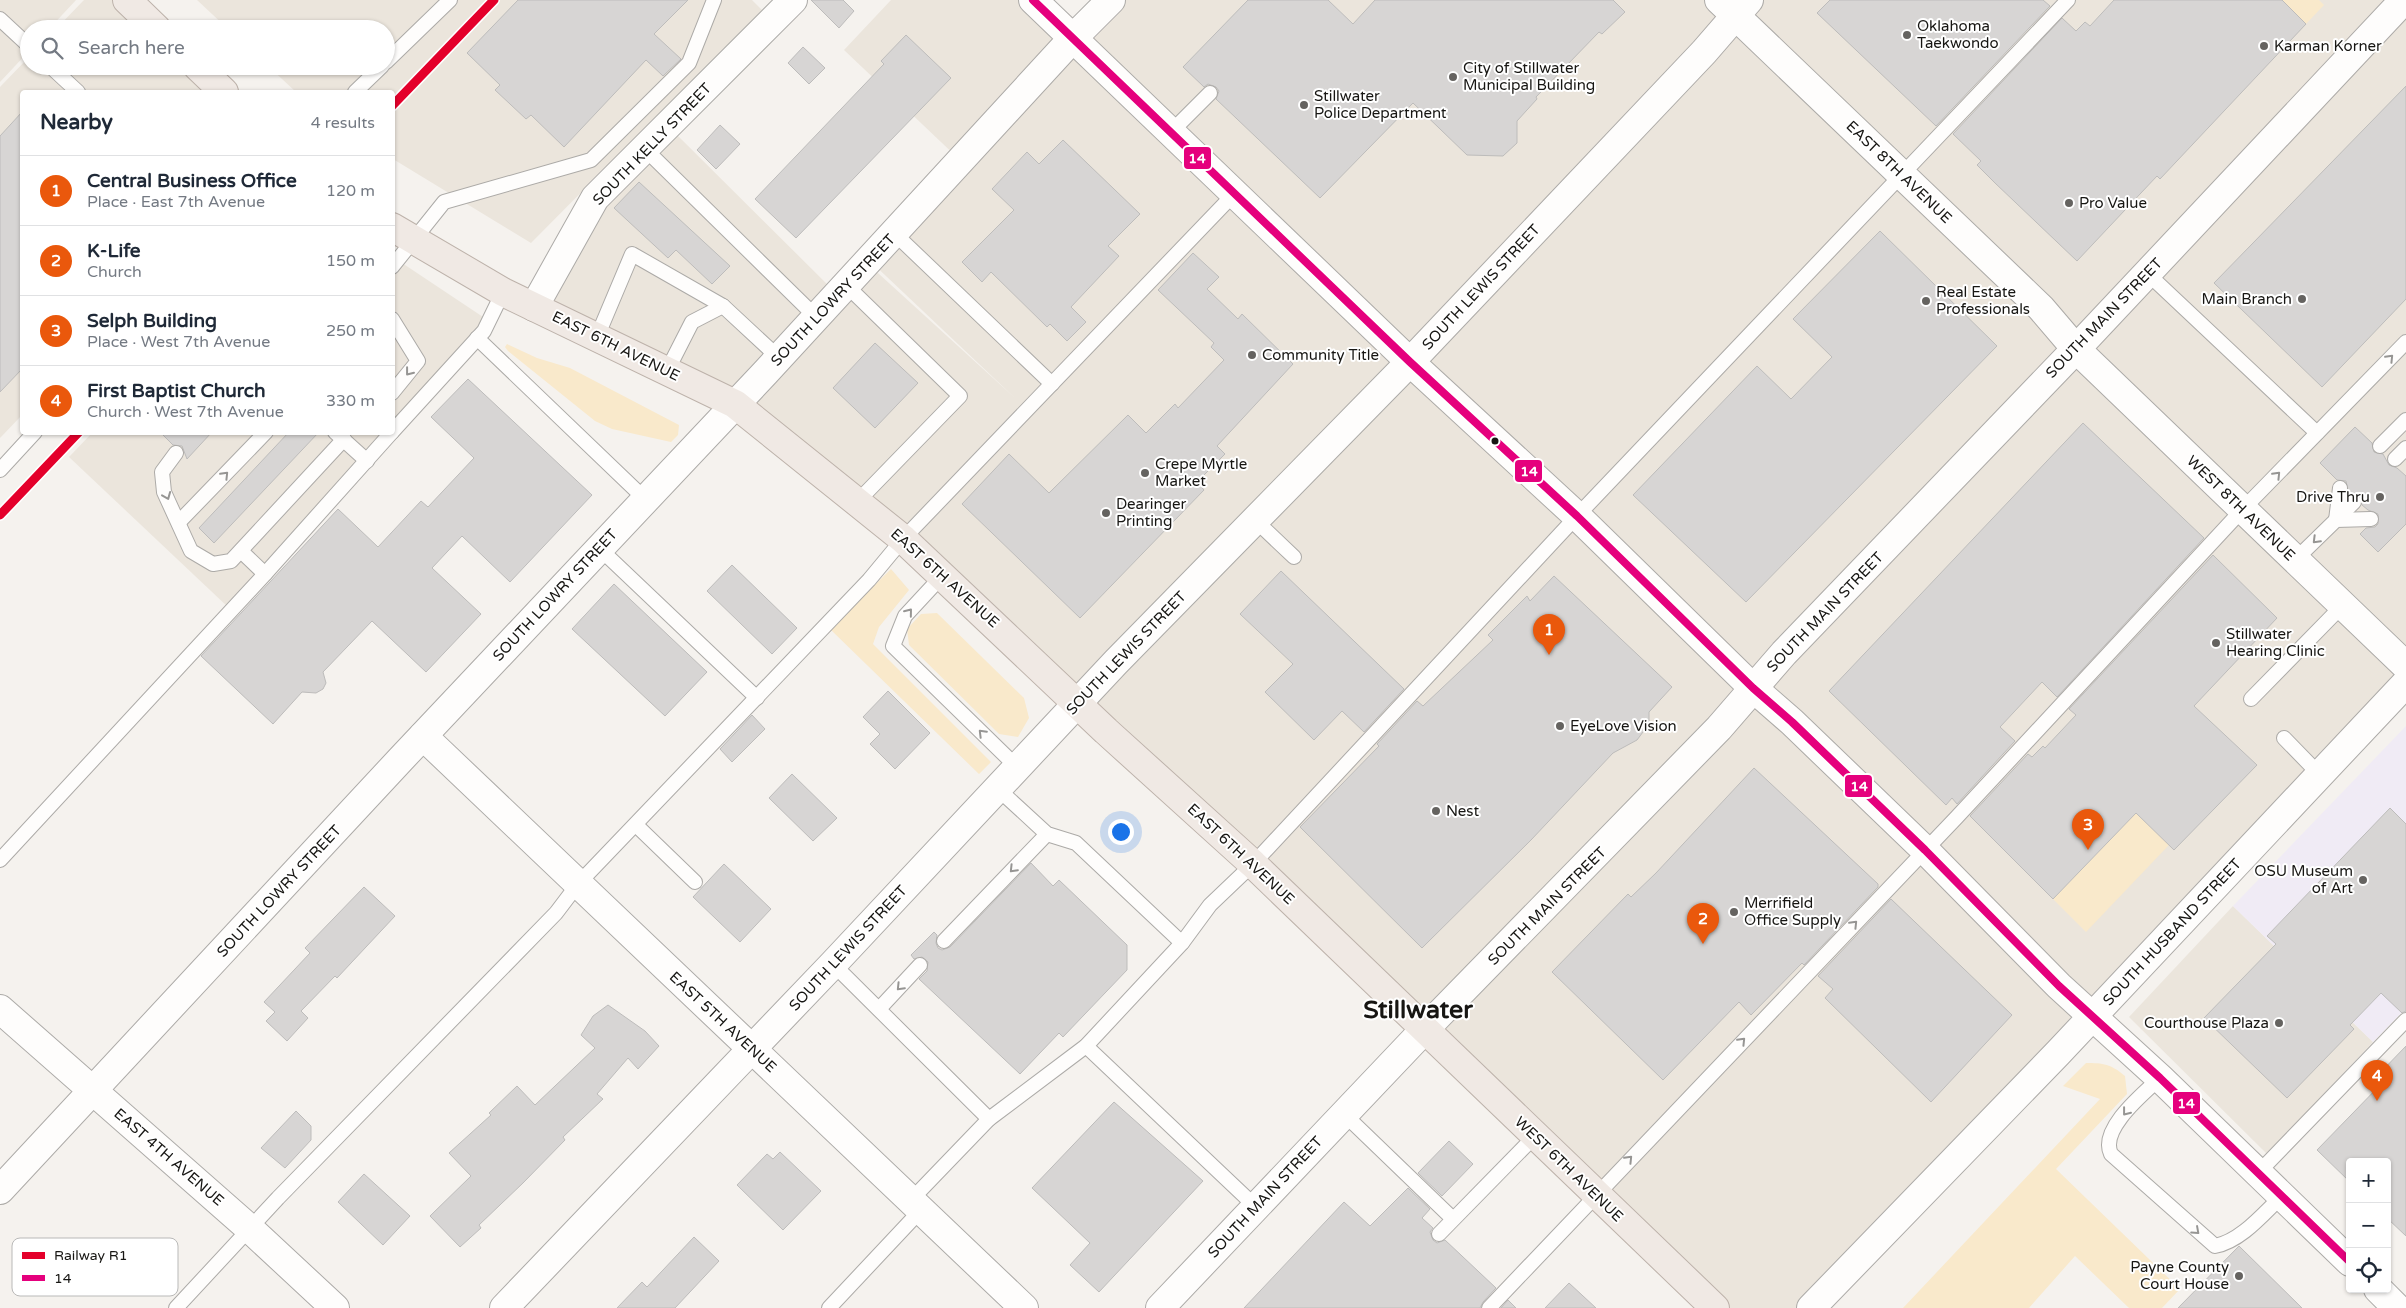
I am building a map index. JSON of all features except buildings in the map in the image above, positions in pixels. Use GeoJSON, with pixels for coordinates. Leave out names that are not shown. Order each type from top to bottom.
{"type":"FeatureCollection","features":[{"type":"Feature","properties":{"kind":"highway"},"geometry":{"type":"LineString","coordinates":[[127,0],[148,20]]}},
{"type":"Feature","properties":{"kind":"highway"},"geometry":{"type":"LineString","coordinates":[[206,75],[222,90]]}},
{"type":"Feature","properties":{"kind":"highway","name":"EAST 6TH AVENUE"},"geometry":{"type":"LineString","coordinates":[[403,234],[503,292],[735,404],[903,539],[943,575],[1253,864],[1424,1030]]}},
{"type":"Feature","properties":{"kind":"highway","name":"WEST 6TH AVENUE"},"geometry":{"type":"LineString","coordinates":[[1424,1030],[1715,1308]]}},
{"type":"Feature","properties":{"kind":"street","name":"SOUTH KELLY STREET"},"geometry":{"type":"LineString","coordinates":[[534,307],[595,198],[793,0]]}},
{"type":"Feature","properties":{"kind":"street"},"geometry":{"type":"LineString","coordinates":[[1033,0],[1410,362],[1577,516],[1753,688],[1792,722],[1925,850],[2059,986],[2160,1078],[2346,1258]]}},
{"type":"Feature","properties":{"kind":"street","name":"SOUTH LOWRY STREET"},"geometry":{"type":"LineString","coordinates":[[0,1190],[645,498],[779,358],[1073,38],[1111,0]]}},
{"type":"Feature","properties":{"kind":"street","name":"SOUTH MAIN STREET"},"geometry":{"type":"LineString","coordinates":[[1160,1308],[1424,1030],[1611,841],[1719,728],[1753,688],[2076,349],[2404,0]]}},
{"type":"Feature","properties":{"kind":"street","name":"EAST 8TH AVENUE"},"geometry":{"type":"LineString","coordinates":[[1734,5],[1902,175],[2040,308],[2076,349]]}},
{"type":"Feature","properties":{"kind":"street","name":"SOUTH LEWIS STREET"},"geometry":{"type":"LineString","coordinates":[[504,1308],[833,964],[1078,702],[1410,362],[1704,52],[1734,5]]}},
{"type":"Feature","properties":{"kind":"street","name":"WEST 8TH AVENUE"},"geometry":{"type":"LineString","coordinates":[[2076,349],[2406,666]]}},
{"type":"Feature","properties":{"kind":"street","name":"SOUTH HUSBAND STREET"},"geometry":{"type":"LineString","coordinates":[[1811,1308],[2093,1016],[2406,684]]}},
{"type":"Feature","properties":{"kind":"street","name":"EAST 5TH AVENUE"},"geometry":{"type":"LineString","coordinates":[[423,736],[1024,1308]]}},
{"type":"Feature","properties":{"kind":"street","name":"EAST 4TH AVENUE"},"geometry":{"type":"LineString","coordinates":[[0,1009],[250,1228],[334,1308]]}},
{"type":"Feature","properties":{"kind":"street"},"geometry":{"type":"LineString","coordinates":[[2382,1293],[2397,1308]]}},
{"type":"Feature","properties":{"kind":"lane"},"geometry":{"type":"LineString","coordinates":[[395,53],[450,0]]}},
{"type":"Feature","properties":{"kind":"lane"},"geometry":{"type":"LineString","coordinates":[[395,257],[403,234],[444,202],[590,160],[689,63],[714,0]]}},
{"type":"Feature","properties":{"kind":"lane"},"geometry":{"type":"LineString","coordinates":[[828,1308],[989,1119],[1086,1046],[1182,943],[1210,905],[1253,864],[1577,516],[2068,0]]}},
{"type":"Feature","properties":{"kind":"lane"},"geometry":{"type":"LineString","coordinates":[[0,19],[20,38]]}},
{"type":"Feature","properties":{"kind":"lane"},"geometry":{"type":"LineString","coordinates":[[60,75],[76,90]]}},
{"type":"Feature","properties":{"kind":"lane"},"geometry":{"type":"LineString","coordinates":[[357,90],[373,75]]}},
{"type":"Feature","properties":{"kind":"lane"},"geometry":{"type":"LineString","coordinates":[[1170,132],[1210,93]]}},
{"type":"Feature","properties":{"kind":"lane"},"geometry":{"type":"LineString","coordinates":[[645,149],[816,317]]}},
{"type":"Feature","properties":{"kind":"lane"},"geometry":{"type":"LineString","coordinates":[[176,1308],[250,1228],[556,913],[578,884],[869,580],[903,539],[1235,193]]}},
{"type":"Feature","properties":{"kind":"lane"},"geometry":{"type":"LineString","coordinates":[[894,233],[1052,384]]}},
{"type":"Feature","properties":{"kind":"lane"},"geometry":{"type":"LineString","coordinates":[[597,337],[632,254],[723,306],[779,358]]}},
{"type":"Feature","properties":{"kind":"lane"},"geometry":{"type":"LineString","coordinates":[[2147,273],[2317,433]]}},
{"type":"Feature","properties":{"kind":"lane"},"geometry":{"type":"LineString","coordinates":[[846,285],[960,396],[857,502]]}},
{"type":"Feature","properties":{"kind":"lane"},"geometry":{"type":"LineString","coordinates":[[395,429],[484,330],[503,292]]}},
{"type":"Feature","properties":{"kind":"lane"},"geometry":{"type":"LineString","coordinates":[[667,371],[692,322],[723,306]]}},
{"type":"Feature","properties":{"kind":"lane"},"geometry":{"type":"LineString","coordinates":[[395,325],[418,361],[395,389]]}},
{"type":"Feature","properties":{"kind":"lane"},"geometry":{"type":"LineString","coordinates":[[477,338],[645,498]]}},
{"type":"Feature","properties":{"kind":"lane"},"geometry":{"type":"LineString","coordinates":[[1489,1308],[1925,850],[2243,509],[2406,342]]}},
{"type":"Feature","properties":{"kind":"lane"},"geometry":{"type":"LineString","coordinates":[[2380,446],[2406,420]]}},
{"type":"Feature","properties":{"kind":"lane"},"geometry":{"type":"LineString","coordinates":[[0,470],[32,435]]}},
{"type":"Feature","properties":{"kind":"lane"},"geometry":{"type":"LineString","coordinates":[[179,522],[263,435]]}},
{"type":"Feature","properties":{"kind":"lane"},"geometry":{"type":"LineString","coordinates":[[0,860],[265,574],[389,435]]}},
{"type":"Feature","properties":{"kind":"lane"},"geometry":{"type":"LineString","coordinates":[[176,453],[162,472],[164,492],[191,551],[213,564],[231,561],[241,551],[339,436],[367,461]]}},
{"type":"Feature","properties":{"kind":"lane"},"geometry":{"type":"LineString","coordinates":[[2395,459],[2406,448]]}},
{"type":"Feature","properties":{"kind":"lane"},"geometry":{"type":"LineString","coordinates":[[2336,520],[2340,488]]}},
{"type":"Feature","properties":{"kind":"lane"},"geometry":{"type":"LineString","coordinates":[[2295,560],[2354,502]]}},
{"type":"Feature","properties":{"kind":"lane"},"geometry":{"type":"LineString","coordinates":[[2336,520],[2371,519]]}},
{"type":"Feature","properties":{"kind":"lane"},"geometry":{"type":"LineString","coordinates":[[1255,520],[1294,557]]}},
{"type":"Feature","properties":{"kind":"lane"},"geometry":{"type":"LineString","coordinates":[[599,548],[757,698]]}},
{"type":"Feature","properties":{"kind":"lane"},"geometry":{"type":"LineString","coordinates":[[241,551],[265,574]]}},
{"type":"Feature","properties":{"kind":"lane"},"geometry":{"type":"LineString","coordinates":[[943,575],[904,616],[893,646],[1017,768]]}},
{"type":"Feature","properties":{"kind":"lane"},"geometry":{"type":"LineString","coordinates":[[2252,699],[2342,606]]}},
{"type":"Feature","properties":{"kind":"lane"},"geometry":{"type":"LineString","coordinates":[[2284,738],[2321,776]]}},
{"type":"Feature","properties":{"kind":"lane"},"geometry":{"type":"LineString","coordinates":[[998,788],[1047,834],[1076,843],[1182,943]]}},
{"type":"Feature","properties":{"kind":"lane"},"geometry":{"type":"LineString","coordinates":[[636,825],[695,882]]}},
{"type":"Feature","properties":{"kind":"lane"},"geometry":{"type":"LineString","coordinates":[[944,941],[1047,834]]}},
{"type":"Feature","properties":{"kind":"lane"},"geometry":{"type":"LineString","coordinates":[[833,964],[989,1119]]}},
{"type":"Feature","properties":{"kind":"lane"},"geometry":{"type":"LineString","coordinates":[[879,1009],[920,965]]}},
{"type":"Feature","properties":{"kind":"lane"},"geometry":{"type":"LineString","coordinates":[[2258,1173],[2406,1020]]}},
{"type":"Feature","properties":{"kind":"lane"},"geometry":{"type":"LineString","coordinates":[[1086,1046],[1256,1207]]}},
{"type":"Feature","properties":{"kind":"lane"},"geometry":{"type":"LineString","coordinates":[[2160,1078],[2125,1111],[2109,1139],[2107,1147],[2111,1154],[2215,1246],[2222,1244],[2247,1229],[2282,1196]]}},
{"type":"Feature","properties":{"kind":"lane"},"geometry":{"type":"LineString","coordinates":[[1344,1114],[1453,1220]]}},
{"type":"Feature","properties":{"kind":"lane"},"geometry":{"type":"LineString","coordinates":[[1439,1234],[1535,1136]]}},
{"type":"Feature","properties":{"kind":"shaded area"},"geometry":{"type":"Polygon","coordinates":[[[0,0],[76,0],[57,20],[20,20],[20,61],[0,82],[0,0]]]}},
{"type":"Feature","properties":{"kind":"shaded area"},"geometry":{"type":"Polygon","coordinates":[[[84,0],[124,0],[145,20],[65,20],[84,0]]]}},
{"type":"Feature","properties":{"kind":"shaded area"},"geometry":{"type":"Polygon","coordinates":[[[197,0],[752,0],[762,10],[531,243],[395,160],[395,90],[294,90],[278,75],[395,75],[395,20],[218,20],[197,0]]]}},
{"type":"Feature","properties":{"kind":"shaded area"},"geometry":{"type":"Polygon","coordinates":[[[891,0],[1031,0],[1235,194],[1074,40],[1112,0],[2406,0],[2406,691],[1820,1308],[1711,1308],[739,404],[537,306],[598,200],[670,128],[837,294],[867,263],[1015,398],[868,259],[961,161],[844,50],[891,0]]]}},
{"type":"Feature","properties":{"kind":"shaded area"},"geometry":{"type":"Polygon","coordinates":[[[2282,0],[2319,0],[2324,5],[2306,24],[2282,0]]]}},
{"type":"Feature","properties":{"kind":"shaded area"},"geometry":{"type":"Polygon","coordinates":[[[20,66],[20,75],[202,75],[218,90],[20,90],[20,323],[0,303],[0,87],[20,66]]]}},
{"type":"Feature","properties":{"kind":"shaded area"},"geometry":{"type":"Polygon","coordinates":[[[395,258],[489,321],[395,426],[395,258]]]}},
{"type":"Feature","properties":{"kind":"shaded area"},"geometry":{"type":"Polygon","coordinates":[[[0,305],[20,325],[20,417],[0,438],[0,305]]]}},
{"type":"Feature","properties":{"kind":"shaded area"},"geometry":{"type":"Polygon","coordinates":[[[507,344],[537,358],[570,368],[679,425],[678,435],[671,442],[612,429],[595,421],[508,351],[505,347],[507,344]]]}},
{"type":"Feature","properties":{"kind":"shaded area"},"geometry":{"type":"Polygon","coordinates":[[[90,435],[386,435],[229,608],[69,457],[90,435]]]}},
{"type":"Feature","properties":{"kind":"shaded area"},"geometry":{"type":"Polygon","coordinates":[[[891,569],[909,590],[879,627],[873,644],[991,762],[979,774],[830,629],[891,569]]]}},
{"type":"Feature","properties":{"kind":"shaded area"},"geometry":{"type":"Polygon","coordinates":[[[937,613],[1024,698],[1029,718],[1018,737],[999,734],[909,645],[907,629],[921,614],[937,613]]]}},
{"type":"Feature","properties":{"kind":"shaded area"},"geometry":{"type":"Polygon","coordinates":[[[2406,726],[2406,1008],[2373,1042],[2233,906],[2406,726]]]}},
{"type":"Feature","properties":{"kind":"shaded area"},"geometry":{"type":"Polygon","coordinates":[[[2136,813],[2169,845],[2086,932],[2053,899],[2136,813]]]}},
{"type":"Feature","properties":{"kind":"shaded area"},"geometry":{"type":"Polygon","coordinates":[[[2233,906],[2373,1042],[2267,1154],[2129,1017],[2233,906]]]}},
{"type":"Feature","properties":{"kind":"shaded area"},"geometry":{"type":"Polygon","coordinates":[[[2086,1063],[2107,1065],[2120,1072],[2125,1076],[2127,1094],[2056,1169],[2180,1289],[2162,1308],[2129,1308],[2075,1256],[2029,1308],[1903,1308],[2100,1099],[2063,1086],[2086,1063]]]}},
{"type":"Feature","properties":{"kind":"rail line","name":"R1"},"geometry":{"type":"LineString","coordinates":[[395,103],[494,0]]}},
{"type":"Feature","properties":{"kind":"rail line","name":"R1"},"geometry":{"type":"LineString","coordinates":[[0,515],[76,435]]}},
{"type":"Feature","properties":{"kind":"transit line","name":"14"},"geometry":{"type":"LineString","coordinates":[[1033,0],[1410,362],[1577,516],[1753,688],[1792,722],[1925,850],[2059,986],[2160,1078],[2346,1258]]}},
{"type":"Feature","properties":{"kind":"place","name":"Oklahoma Taekwondo"},"geometry":{"type":"Point","coordinates":[1907,35]}},
{"type":"Feature","properties":{"kind":"place","name":"Karman Korner"},"geometry":{"type":"Point","coordinates":[2264,46]}},
{"type":"Feature","properties":{"kind":"place","name":"City of Stillwater Municipal Building"},"geometry":{"type":"Point","coordinates":[1453,77]}},
{"type":"Feature","properties":{"kind":"place","name":"Stillwater Police Department"},"geometry":{"type":"Point","coordinates":[1304,105]}},
{"type":"Feature","properties":{"kind":"place","name":"Pro Value"},"geometry":{"type":"Point","coordinates":[2069,203]}},
{"type":"Feature","properties":{"kind":"place","name":"Main Branch"},"geometry":{"type":"Point","coordinates":[2302,299]}},
{"type":"Feature","properties":{"kind":"place","name":"Real Estate Professionals"},"geometry":{"type":"Point","coordinates":[1926,301]}},
{"type":"Feature","properties":{"kind":"place","name":"Community Title"},"geometry":{"type":"Point","coordinates":[1252,355]}},
{"type":"Feature","properties":{"kind":"place","name":"Crepe Myrtle Market"},"geometry":{"type":"Point","coordinates":[1145,473]}},
{"type":"Feature","properties":{"kind":"place","name":"Drive Thru"},"geometry":{"type":"Point","coordinates":[2380,497]}},
{"type":"Feature","properties":{"kind":"place","name":"Dearinger Printing"},"geometry":{"type":"Point","coordinates":[1106,513]}},
{"type":"Feature","properties":{"kind":"place","name":"Stillwater Hearing Clinic"},"geometry":{"type":"Point","coordinates":[2216,643]}},
{"type":"Feature","properties":{"kind":"place","name":"Central Business Office"},"geometry":{"type":"Point","coordinates":[1549,655]}},
{"type":"Feature","properties":{"kind":"place","name":"EyeLove Vision"},"geometry":{"type":"Point","coordinates":[1560,726]}},
{"type":"Feature","properties":{"kind":"place","name":"Nest"},"geometry":{"type":"Point","coordinates":[1436,811]}},
{"type":"Feature","properties":{"kind":"place","name":"Selph Building"},"geometry":{"type":"Point","coordinates":[2088,850]}},
{"type":"Feature","properties":{"kind":"place","name":"OSU Museum of Art"},"geometry":{"type":"Point","coordinates":[2363,880]}},
{"type":"Feature","properties":{"kind":"place","name":"Merrifield Office Supply"},"geometry":{"type":"Point","coordinates":[1734,912]}},
{"type":"Feature","properties":{"kind":"place","name":"K-Life"},"geometry":{"type":"Point","coordinates":[1703,944]}},
{"type":"Feature","properties":{"kind":"place","name":"Courthouse Plaza"},"geometry":{"type":"Point","coordinates":[2279,1023]}},
{"type":"Feature","properties":{"kind":"place","name":"First Baptist Church"},"geometry":{"type":"Point","coordinates":[2377,1101]}},
{"type":"Feature","properties":{"kind":"place","name":"Payne County Court House"},"geometry":{"type":"Point","coordinates":[2239,1276]}},
{"type":"Feature","properties":{"kind":"district","name":"Stillwater"},"geometry":{"type":"Point","coordinates":[1418,1010]}}]}
